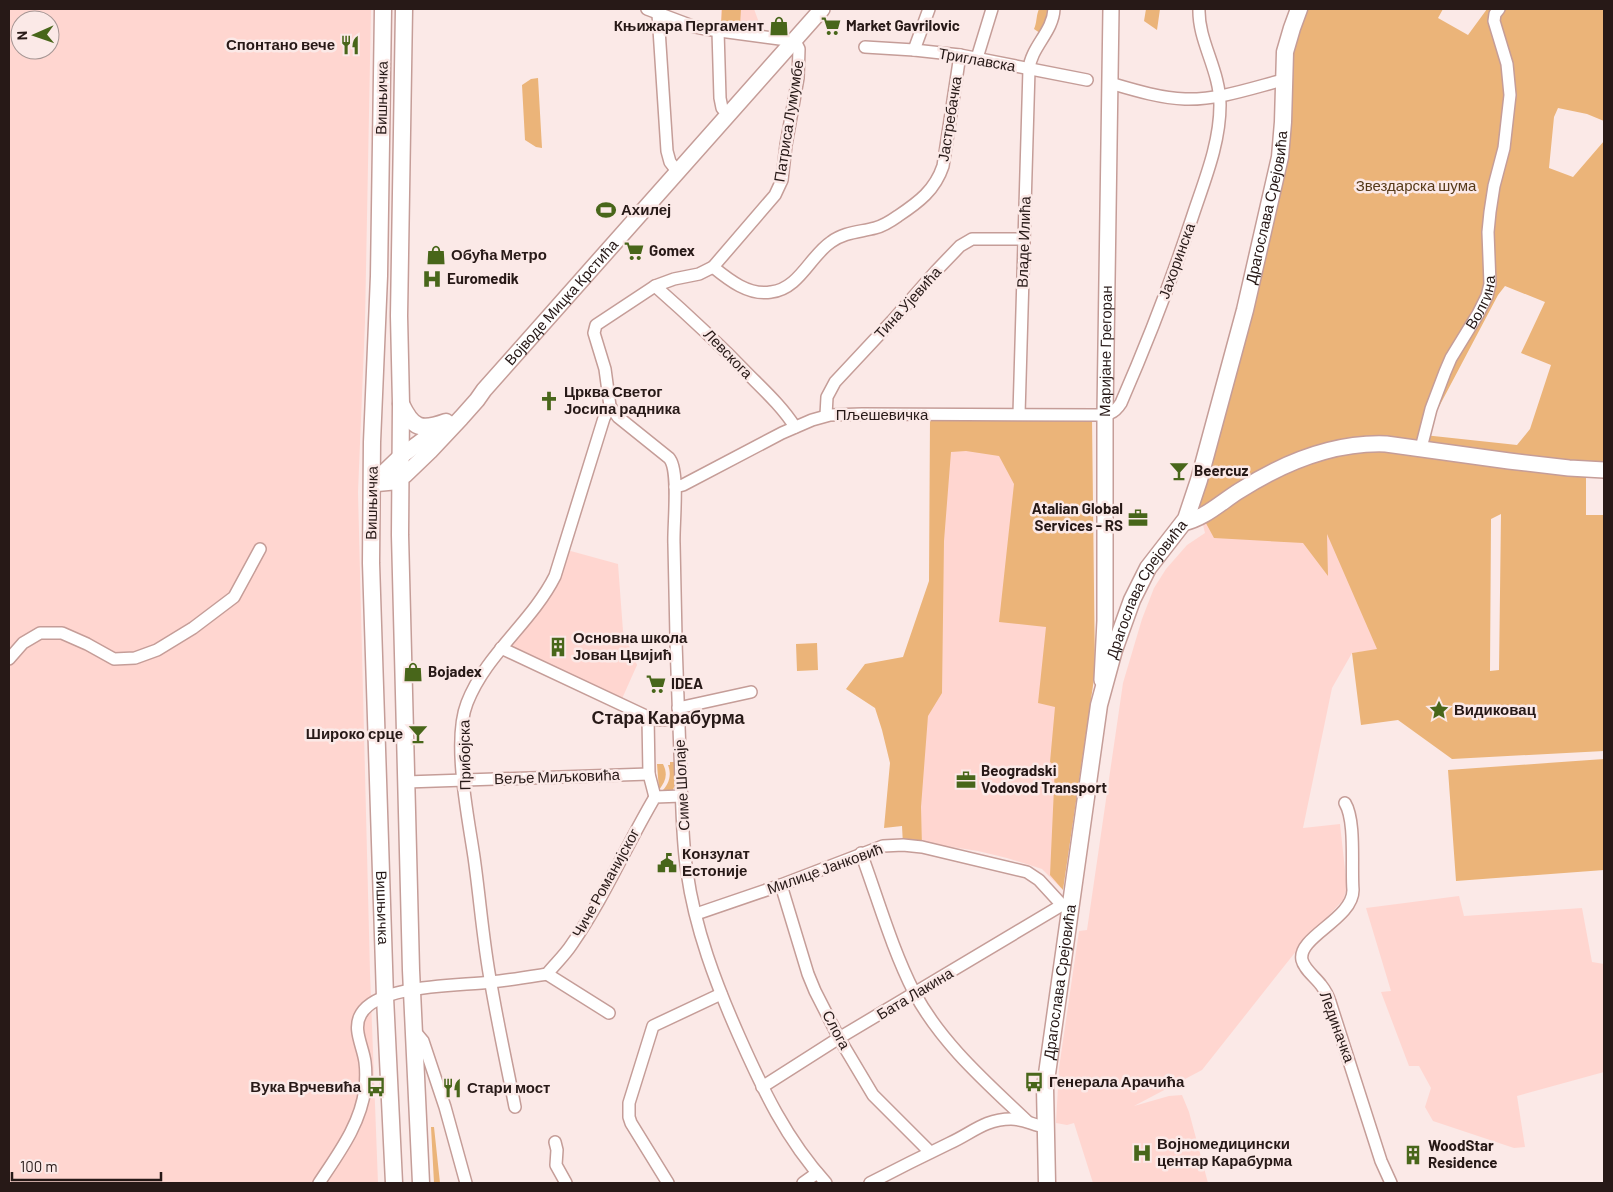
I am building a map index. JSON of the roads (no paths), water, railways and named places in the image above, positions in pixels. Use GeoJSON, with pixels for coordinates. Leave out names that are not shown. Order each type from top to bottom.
{"type":"FeatureCollection","features":[{"type":"Feature","properties":{"kind":"main road","name":"Вишњичка"},"geometry":{"type":"LineString","coordinates":[[384,9],[379,276],[372,484],[372,597],[385,997],[394,1183]]}},
{"type":"Feature","properties":{"kind":"main road","name":"Вишњичка"},"geometry":{"type":"LineString","coordinates":[[404,9],[399,316],[401,404],[399,479],[412,989],[421,1183]]}},
{"type":"Feature","properties":{"kind":"main road","name":"Драгослава Срејовића"},"geometry":{"type":"LineString","coordinates":[[1047,1183],[1044,1088],[1066,906],[1101,694],[1121,626],[1138,587],[1157,556],[1183,523],[1189,512],[1196,490],[1243,319],[1278,166],[1283,122],[1285,52],[1288,38],[1300,9]]}},
{"type":"Feature","properties":{"kind":"main road"},"geometry":{"type":"LineString","coordinates":[[401,404],[412,422],[421,427],[432,427],[446,422]]}},
{"type":"Feature","properties":{"kind":"street"},"geometry":{"type":"LineString","coordinates":[[646,9],[695,27],[796,40]]}},
{"type":"Feature","properties":{"kind":"street"},"geometry":{"type":"LineString","coordinates":[[914,50],[929,9]]}},
{"type":"Feature","properties":{"kind":"street"},"geometry":{"type":"LineString","coordinates":[[977,58],[992,9]]}},
{"type":"Feature","properties":{"kind":"street"},"geometry":{"type":"LineString","coordinates":[[1029,69],[1031,61],[1052,22],[1054,9]]}},
{"type":"Feature","properties":{"kind":"street","name":"Маријане Грегоран"},"geometry":{"type":"LineString","coordinates":[[1101,694],[1105,621],[1105,415],[1111,9]]}},
{"type":"Feature","properties":{"kind":"street","name":"Јахоринска"},"geometry":{"type":"LineString","coordinates":[[1105,415],[1113,413],[1121,403],[1146,346],[1182,249],[1216,139],[1220,95],[1217,77],[1199,18],[1199,9]]}},
{"type":"Feature","properties":{"kind":"street","name":"Војводе Мицка Крстића"},"geometry":{"type":"LineString","coordinates":[[372,484],[400,457],[484,390],[677,171],[796,40],[819,10]]}},
{"type":"Feature","properties":{"kind":"street","name":"Волгина"},"geometry":{"type":"LineString","coordinates":[[1421,448],[1430,414],[1445,372],[1451,358],[1487,296],[1490,284],[1488,232],[1490,212],[1494,186],[1504,148],[1510,95],[1504,51],[1494,21],[1498,10]]}},
{"type":"Feature","properties":{"kind":"street"},"geometry":{"type":"LineString","coordinates":[[658,14],[667,151],[670,162],[677,171]]}},
{"type":"Feature","properties":{"kind":"street"},"geometry":{"type":"LineString","coordinates":[[718,31],[720,98],[722,108],[728,114]]}},
{"type":"Feature","properties":{"kind":"street","name":"Патриса Лумумбе"},"geometry":{"type":"LineString","coordinates":[[610,406],[605,368],[595,336],[594,328],[596,325],[656,286],[674,279],[704,272],[713,267],[779,188],[782,180],[798,78],[799,49],[796,40]]}},
{"type":"Feature","properties":{"kind":"street","name":"Триглавска"},"geometry":{"type":"LineString","coordinates":[[865,47],[960,55],[1087,80]]}},
{"type":"Feature","properties":{"kind":"street","name":"Јастребачка"},"geometry":{"type":"LineString","coordinates":[[713,267],[728,280],[745,288],[770,293],[781,290],[790,285],[831,242],[849,233],[882,226],[924,198],[937,181],[943,166],[960,55]]}},
{"type":"Feature","properties":{"kind":"street","name":"Владе Илића"},"geometry":{"type":"LineString","coordinates":[[1019,414],[1029,69]]}},
{"type":"Feature","properties":{"kind":"street"},"geometry":{"type":"LineString","coordinates":[[1110,83],[1145,93],[1196,99],[1283,80]]}},
{"type":"Feature","properties":{"kind":"street","name":"Тина Ујевића"},"geometry":{"type":"LineString","coordinates":[[826,415],[825,405],[835,382],[960,246],[967,241],[975,239],[1024,239]]}},
{"type":"Feature","properties":{"kind":"street","name":"Левскога"},"geometry":{"type":"LineString","coordinates":[[656,286],[728,353],[781,408],[795,428]]}},
{"type":"Feature","properties":{"kind":"street","name":"Војводе Мицка Крстића"},"geometry":{"type":"LineString","coordinates":[[399,479],[430,451],[478,400],[484,390]]}},
{"type":"Feature","properties":{"kind":"street","name":"Симе Шолаје"},"geometry":{"type":"LineString","coordinates":[[610,406],[618,417],[674,464],[678,714],[687,873],[707,957],[721,994],[762,1087],[791,1138],[826,1183]]}},
{"type":"Feature","properties":{"kind":"street","name":"Прибојска"},"geometry":{"type":"LineString","coordinates":[[515,1106],[491,982],[463,780],[461,743],[463,714],[471,693],[483,671],[543,596],[555,576],[610,406]]}},
{"type":"Feature","properties":{"kind":"street","name":"Пљешевичка"},"geometry":{"type":"LineString","coordinates":[[675,487],[683,486],[795,428],[826,415],[1105,415]]}},
{"type":"Feature","properties":{"kind":"street"},"geometry":{"type":"LineString","coordinates":[[1183,523],[1202,518],[1233,495],[1265,475],[1340,446],[1362,443],[1421,448],[1569,468],[1604,470]]}},
{"type":"Feature","properties":{"kind":"street"},"geometry":{"type":"LineString","coordinates":[[372,484],[386,483],[399,479]]}},
{"type":"Feature","properties":{"kind":"street"},"geometry":{"type":"LineString","coordinates":[[9,659],[23,643],[40,633],[62,633],[114,659],[134,658],[157,650],[193,628],[234,597],[260,549]]}},
{"type":"Feature","properties":{"kind":"street"},"geometry":{"type":"LineString","coordinates":[[502,648],[648,718],[658,720],[751,692]]}},
{"type":"Feature","properties":{"kind":"street"},"geometry":{"type":"LineString","coordinates":[[648,718],[649,774],[655,797],[682,796]]}},
{"type":"Feature","properties":{"kind":"street","name":"Веље Миљковића"},"geometry":{"type":"LineString","coordinates":[[406,782],[649,774]]}},
{"type":"Feature","properties":{"kind":"street","name":"Чиче Романијског"},"geometry":{"type":"LineString","coordinates":[[547,974],[571,946],[588,919],[655,797]]}},
{"type":"Feature","properties":{"kind":"street","name":"Лединачка"},"geometry":{"type":"LineString","coordinates":[[1345,803],[1348,808],[1350,825],[1352,901],[1344,911],[1313,938],[1302,951],[1302,960],[1321,985],[1330,1002],[1381,1161],[1391,1183]]}},
{"type":"Feature","properties":{"kind":"street","name":"Милице Јанковић"},"geometry":{"type":"LineString","coordinates":[[696,914],[781,885],[861,853],[883,846],[903,845],[922,847],[1002,866],[1033,876],[1066,906]]}},
{"type":"Feature","properties":{"kind":"street"},"geometry":{"type":"LineString","coordinates":[[861,853],[901,962],[915,994],[952,1047],[1027,1121]]}},
{"type":"Feature","properties":{"kind":"street","name":"Слога"},"geometry":{"type":"LineString","coordinates":[[781,885],[808,974],[839,1038],[873,1094],[930,1152]]}},
{"type":"Feature","properties":{"kind":"street","name":"Бата Лакина"},"geometry":{"type":"LineString","coordinates":[[762,1087],[839,1038],[1066,906]]}},
{"type":"Feature","properties":{"kind":"street"},"geometry":{"type":"LineString","coordinates":[[319,1183],[348,1137],[359,1113],[365,1091],[366,1068],[358,1035],[358,1020],[365,1008],[385,997],[412,989],[491,982],[547,974],[609,1013]]}},
{"type":"Feature","properties":{"kind":"street"},"geometry":{"type":"LineString","coordinates":[[668,1183],[628,1117],[629,1103],[654,1026],[721,994]]}},
{"type":"Feature","properties":{"kind":"street"},"geometry":{"type":"LineString","coordinates":[[414,1034],[418,1035],[423,1041],[446,1107],[466,1183]]}},
{"type":"Feature","properties":{"kind":"street"},"geometry":{"type":"LineString","coordinates":[[870,1183],[952,1142],[977,1127],[989,1123],[1011,1119],[1027,1121],[1045,1127]]}},
{"type":"Feature","properties":{"kind":"street"},"geometry":{"type":"LineString","coordinates":[[555,1142],[557,1150],[556,1165],[566,1183]]}},
{"type":"Feature","properties":{"kind":"street"},"geometry":{"type":"LineString","coordinates":[[803,1183],[817,1173]]}},
{"type":"Feature","properties":{"kind":"place","name":"Књижара Пергамент"},"geometry":{"type":"Point","coordinates":[779,26]}},
{"type":"Feature","properties":{"kind":"place","name":"Market Gavrilovic"},"geometry":{"type":"Point","coordinates":[831,26]}},
{"type":"Feature","properties":{"kind":"place","name":"Спонтано вече"},"geometry":{"type":"Point","coordinates":[350,45]}},
{"type":"Feature","properties":{"kind":"place","name":"Ахилеј"},"geometry":{"type":"Point","coordinates":[606,210]}},
{"type":"Feature","properties":{"kind":"place","name":"Gomex"},"geometry":{"type":"Point","coordinates":[634,251]}},
{"type":"Feature","properties":{"kind":"place","name":"Обућа Метро"},"geometry":{"type":"Point","coordinates":[436,255]}},
{"type":"Feature","properties":{"kind":"place","name":"Euromedik"},"geometry":{"type":"Point","coordinates":[432,279]}},
{"type":"Feature","properties":{"kind":"place","name":"Црква Светог Јосипа радника"},"geometry":{"type":"Point","coordinates":[549,401]}},
{"type":"Feature","properties":{"kind":"place","name":"Beercuz"},"geometry":{"type":"Point","coordinates":[1179,471]}},
{"type":"Feature","properties":{"kind":"place","name":"Atalian Global Services - RS"},"geometry":{"type":"Point","coordinates":[1138,518]}},
{"type":"Feature","properties":{"kind":"place","name":"Основна школа Јован Цвијић"},"geometry":{"type":"Point","coordinates":[558,647]}},
{"type":"Feature","properties":{"kind":"place","name":"Bojadex"},"geometry":{"type":"Point","coordinates":[413,672]}},
{"type":"Feature","properties":{"kind":"place","name":"IDEA"},"geometry":{"type":"Point","coordinates":[656,684]}},
{"type":"Feature","properties":{"kind":"place","name":"Видиковац"},"geometry":{"type":"Point","coordinates":[1439,710]}},
{"type":"Feature","properties":{"kind":"place","name":"Широко срце"},"geometry":{"type":"Point","coordinates":[418,734]}},
{"type":"Feature","properties":{"kind":"place","name":"Beogradski Vodovod Transport"},"geometry":{"type":"Point","coordinates":[966,780]}},
{"type":"Feature","properties":{"kind":"place","name":"Конзулат Естоније"},"geometry":{"type":"Point","coordinates":[667,863]}},
{"type":"Feature","properties":{"kind":"place","name":"Генерала Арачића"},"geometry":{"type":"Point","coordinates":[1034,1082]}},
{"type":"Feature","properties":{"kind":"place","name":"Вука Врчевића"},"geometry":{"type":"Point","coordinates":[376,1087]}},
{"type":"Feature","properties":{"kind":"place","name":"Стари мост"},"geometry":{"type":"Point","coordinates":[452,1088]}},
{"type":"Feature","properties":{"kind":"place","name":"Војномедицински центар Карабурма"},"geometry":{"type":"Point","coordinates":[1142,1153]}},
{"type":"Feature","properties":{"kind":"place","name":"WoodStar Residence"},"geometry":{"type":"Point","coordinates":[1413,1155]}},
{"type":"Feature","properties":{"kind":"district","name":"Стара Карабурма"},"geometry":{"type":"Point","coordinates":[668,718]}},
{"type":"Feature","properties":{"kind":"park label","name":"Звездарска шума"},"geometry":{"type":"Point","coordinates":[1416,186]}}]}
